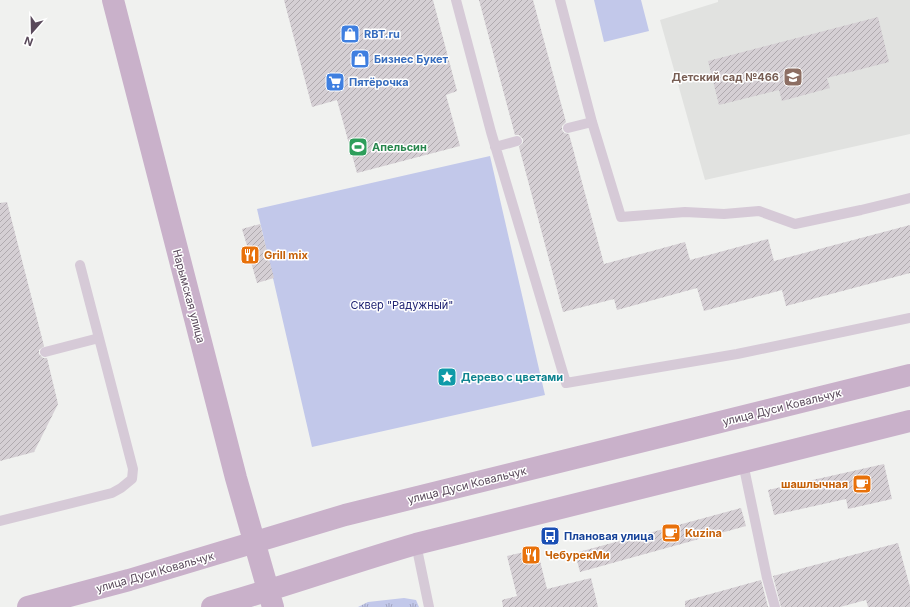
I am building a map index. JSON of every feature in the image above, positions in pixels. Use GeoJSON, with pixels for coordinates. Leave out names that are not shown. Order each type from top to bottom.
{"type":"FeatureCollection","features":[{"type":"Feature","properties":{"kind":"main road","name":"Нарымская улица"},"geometry":{"type":"LineString","coordinates":[[113,0],[236,478],[271,599]]}},
{"type":"Feature","properties":{"kind":"main road","name":"улица Дуси Ковальчук"},"geometry":{"type":"LineString","coordinates":[[28,607],[256,544],[345,515],[910,375]]}},
{"type":"Feature","properties":{"kind":"main road"},"geometry":{"type":"LineString","coordinates":[[212,607],[271,599],[357,561],[416,544],[910,421]]}},
{"type":"Feature","properties":{"kind":"lane"},"geometry":{"type":"LineString","coordinates":[[456,0],[496,147],[566,383],[737,354],[910,318]]}},
{"type":"Feature","properties":{"kind":"lane"},"geometry":{"type":"LineString","coordinates":[[560,0],[592,122],[620,217],[685,212],[724,214],[759,211],[795,224],[910,198]]}},
{"type":"Feature","properties":{"kind":"lane"},"geometry":{"type":"LineString","coordinates":[[568,128],[592,122]]}},
{"type":"Feature","properties":{"kind":"lane"},"geometry":{"type":"LineString","coordinates":[[496,147],[517,141]]}},
{"type":"Feature","properties":{"kind":"lane"},"geometry":{"type":"LineString","coordinates":[[0,521],[112,493],[132,479],[133,469],[80,265]]}},
{"type":"Feature","properties":{"kind":"lane"},"geometry":{"type":"LineString","coordinates":[[45,352],[99,338]]}},
{"type":"Feature","properties":{"kind":"lane"},"geometry":{"type":"LineString","coordinates":[[743,463],[775,607]]}},
{"type":"Feature","properties":{"kind":"lane"},"geometry":{"type":"LineString","coordinates":[[416,544],[429,607]]}},
{"type":"Feature","properties":{"kind":"shaded area","name":"Детский сад №466"},"geometry":{"type":"Polygon","coordinates":[[[718,0],[910,0],[910,134],[705,180],[660,20],[718,2],[718,0]]]}},
{"type":"Feature","properties":{"kind":"green space"},"geometry":{"type":"Polygon","coordinates":[[[594,0],[641,0],[649,31],[604,42],[594,0]]]}},
{"type":"Feature","properties":{"kind":"green space","name":"Сквер \"Радужный\""},"geometry":{"type":"Polygon","coordinates":[[[490,156],[545,395],[312,447],[257,209],[490,156]]]}},
{"type":"Feature","properties":{"kind":"green space"},"geometry":{"type":"Polygon","coordinates":[[[404,598],[416,600],[419,607],[358,607],[368,602],[404,598]]]}},
{"type":"Feature","properties":{"kind":"building"},"geometry":{"type":"Polygon","coordinates":[[[284,0],[433,0],[457,91],[446,95],[460,146],[357,173],[337,100],[312,107],[284,0]]]}},
{"type":"Feature","properties":{"kind":"building"},"geometry":{"type":"Polygon","coordinates":[[[479,0],[533,0],[566,122],[562,126],[562,130],[564,133],[569,134],[604,264],[685,242],[690,260],[768,239],[774,261],[910,225],[910,273],[786,306],[782,290],[704,311],[697,288],[617,310],[614,299],[563,312],[519,147],[523,143],[523,139],[519,135],[515,135],[479,0]]]}},
{"type":"Feature","properties":{"kind":"building"},"geometry":{"type":"Polygon","coordinates":[[[878,17],[889,62],[827,78],[830,88],[782,101],[779,90],[719,105],[708,61],[878,17]]]}},
{"type":"Feature","properties":{"kind":"building"},"geometry":{"type":"Polygon","coordinates":[[[7,202],[44,346],[39,350],[39,354],[43,358],[47,358],[58,404],[34,452],[0,461],[0,203],[7,202]]]}},
{"type":"Feature","properties":{"kind":"building"},"geometry":{"type":"Polygon","coordinates":[[[260,224],[274,278],[257,283],[251,262],[244,258],[248,249],[242,229],[260,224]]]}},
{"type":"Feature","properties":{"kind":"building"},"geometry":{"type":"Polygon","coordinates":[[[884,464],[892,499],[848,509],[846,499],[774,515],[768,490],[884,464]]]}},
{"type":"Feature","properties":{"kind":"building"},"geometry":{"type":"Polygon","coordinates":[[[741,508],[746,526],[580,572],[575,553],[741,508]]]}},
{"type":"Feature","properties":{"kind":"building"},"geometry":{"type":"Polygon","coordinates":[[[898,543],[910,587],[910,607],[868,607],[866,600],[840,607],[781,607],[773,576],[898,543]]]}},
{"type":"Feature","properties":{"kind":"building"},"geometry":{"type":"Polygon","coordinates":[[[537,549],[547,589],[591,578],[598,607],[503,607],[502,600],[517,596],[507,556],[537,549]]]}},
{"type":"Feature","properties":{"kind":"building"},"geometry":{"type":"Polygon","coordinates":[[[761,580],[768,607],[685,607],[685,601],[761,580]]]}},
{"type":"Feature","properties":{"kind":"place","name":"RBT.ru"},"geometry":{"type":"Point","coordinates":[350,34]}},
{"type":"Feature","properties":{"kind":"place","name":"Бизнес Букет"},"geometry":{"type":"Point","coordinates":[360,59]}},
{"type":"Feature","properties":{"kind":"place","name":"Детский сад №466"},"geometry":{"type":"Point","coordinates":[793,77]}},
{"type":"Feature","properties":{"kind":"place","name":"Пятёрочка"},"geometry":{"type":"Point","coordinates":[335,82]}},
{"type":"Feature","properties":{"kind":"place","name":"Апельсин"},"geometry":{"type":"Point","coordinates":[358,147]}},
{"type":"Feature","properties":{"kind":"place","name":"Grill mix"},"geometry":{"type":"Point","coordinates":[250,255]}},
{"type":"Feature","properties":{"kind":"place","name":"Дерево с цветами"},"geometry":{"type":"Point","coordinates":[447,377]}},
{"type":"Feature","properties":{"kind":"place","name":"шашлычная"},"geometry":{"type":"Point","coordinates":[862,484]}},
{"type":"Feature","properties":{"kind":"place","name":"Kuzina"},"geometry":{"type":"Point","coordinates":[671,533]}},
{"type":"Feature","properties":{"kind":"place","name":"Плановая улица"},"geometry":{"type":"Point","coordinates":[550,536]}},
{"type":"Feature","properties":{"kind":"place","name":"ЧебурекМи"},"geometry":{"type":"Point","coordinates":[531,555]}}]}
